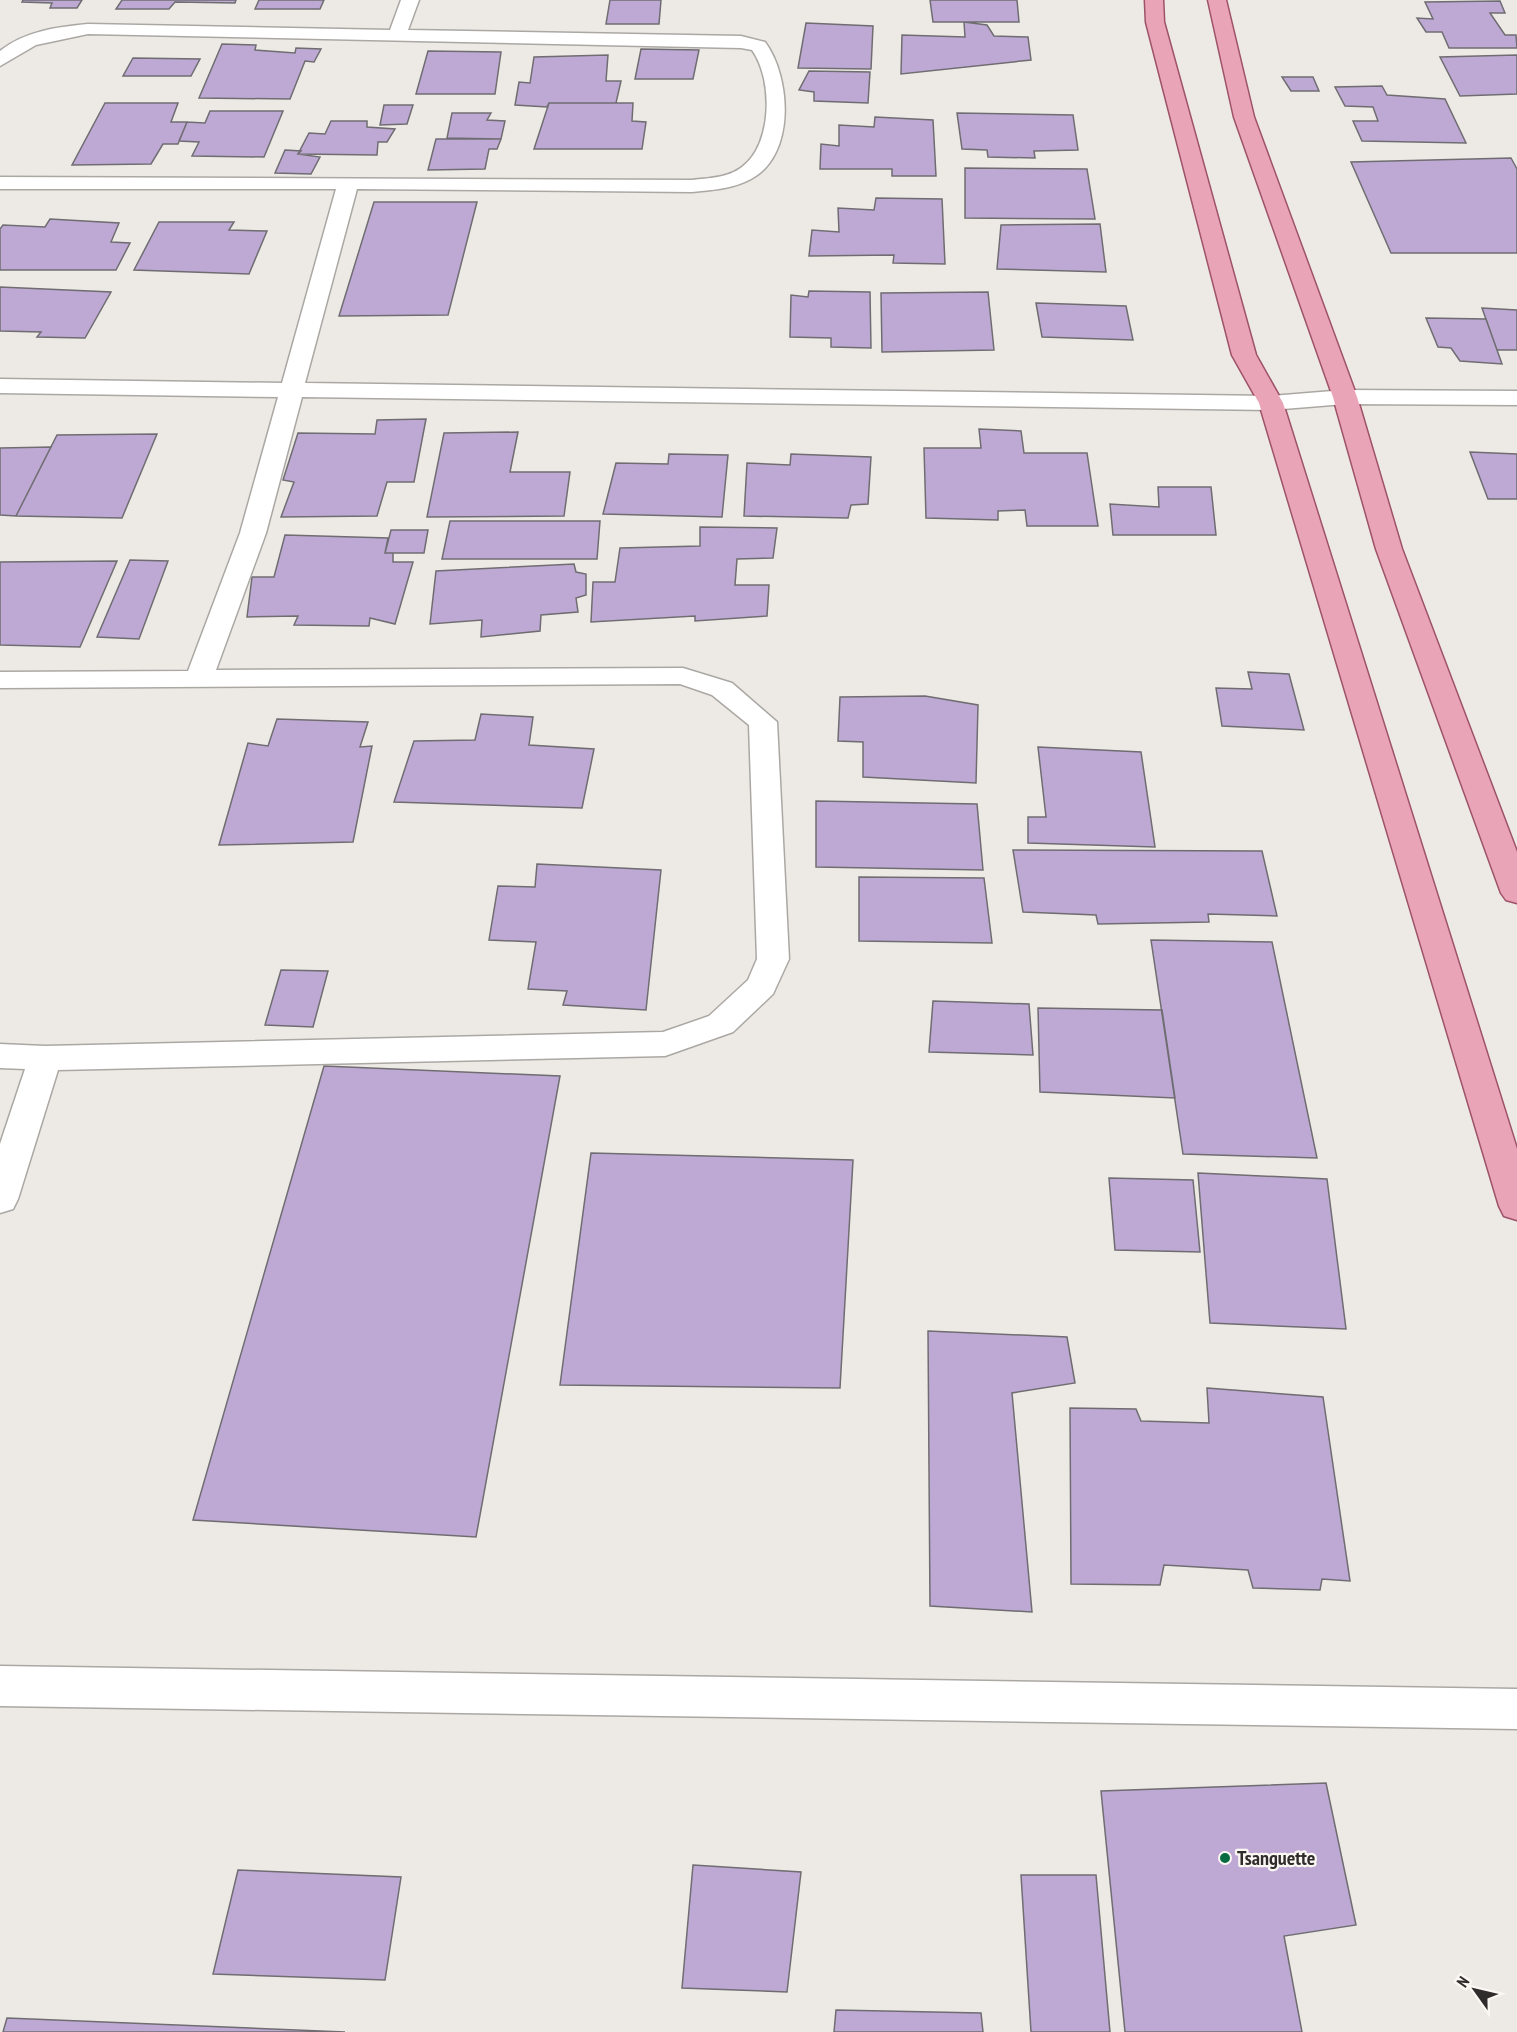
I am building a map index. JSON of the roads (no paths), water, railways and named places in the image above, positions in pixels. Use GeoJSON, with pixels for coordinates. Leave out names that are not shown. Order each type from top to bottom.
{"type":"FeatureCollection","features":[{"type":"Feature","properties":{"kind":"main road"},"geometry":{"type":"LineString","coordinates":[[1154,0],[1155,22],[1244,355],[1271,403],[1517,1206]]}},
{"type":"Feature","properties":{"kind":"main road"},"geometry":{"type":"LineString","coordinates":[[1217,0],[1244,117],[1346,397],[1389,549],[1517,893]]}},
{"type":"Feature","properties":{"kind":"street"},"geometry":{"type":"LineString","coordinates":[[397,34],[410,0]]}},
{"type":"Feature","properties":{"kind":"street"},"geometry":{"type":"LineString","coordinates":[[0,60],[11,50],[34,39],[59,32],[88,29],[714,41],[758,46],[771,65],[775,84],[774,113],[767,150],[753,170],[736,179],[692,186],[0,183]]}},
{"type":"Feature","properties":{"kind":"street"},"geometry":{"type":"LineString","coordinates":[[199,679],[253,533],[294,389],[348,183]]}},
{"type":"Feature","properties":{"kind":"street"},"geometry":{"type":"LineString","coordinates":[[0,386],[1271,403],[1346,397],[1517,398]]}},
{"type":"Feature","properties":{"kind":"street"},"geometry":{"type":"LineString","coordinates":[[0,680],[682,676],[722,689],[763,722],[773,959],[761,986],[721,1024],[665,1044],[45,1058],[0,1056]]}},
{"type":"Feature","properties":{"kind":"street"},"geometry":{"type":"LineString","coordinates":[[0,1199],[45,1058]]}},
{"type":"Feature","properties":{"kind":"street"},"geometry":{"type":"LineString","coordinates":[[0,1686],[1517,1709]]}},
{"type":"Feature","properties":{"kind":"place","name":"Tsanguette"},"geometry":{"type":"Point","coordinates":[1225,1858]}}]}
